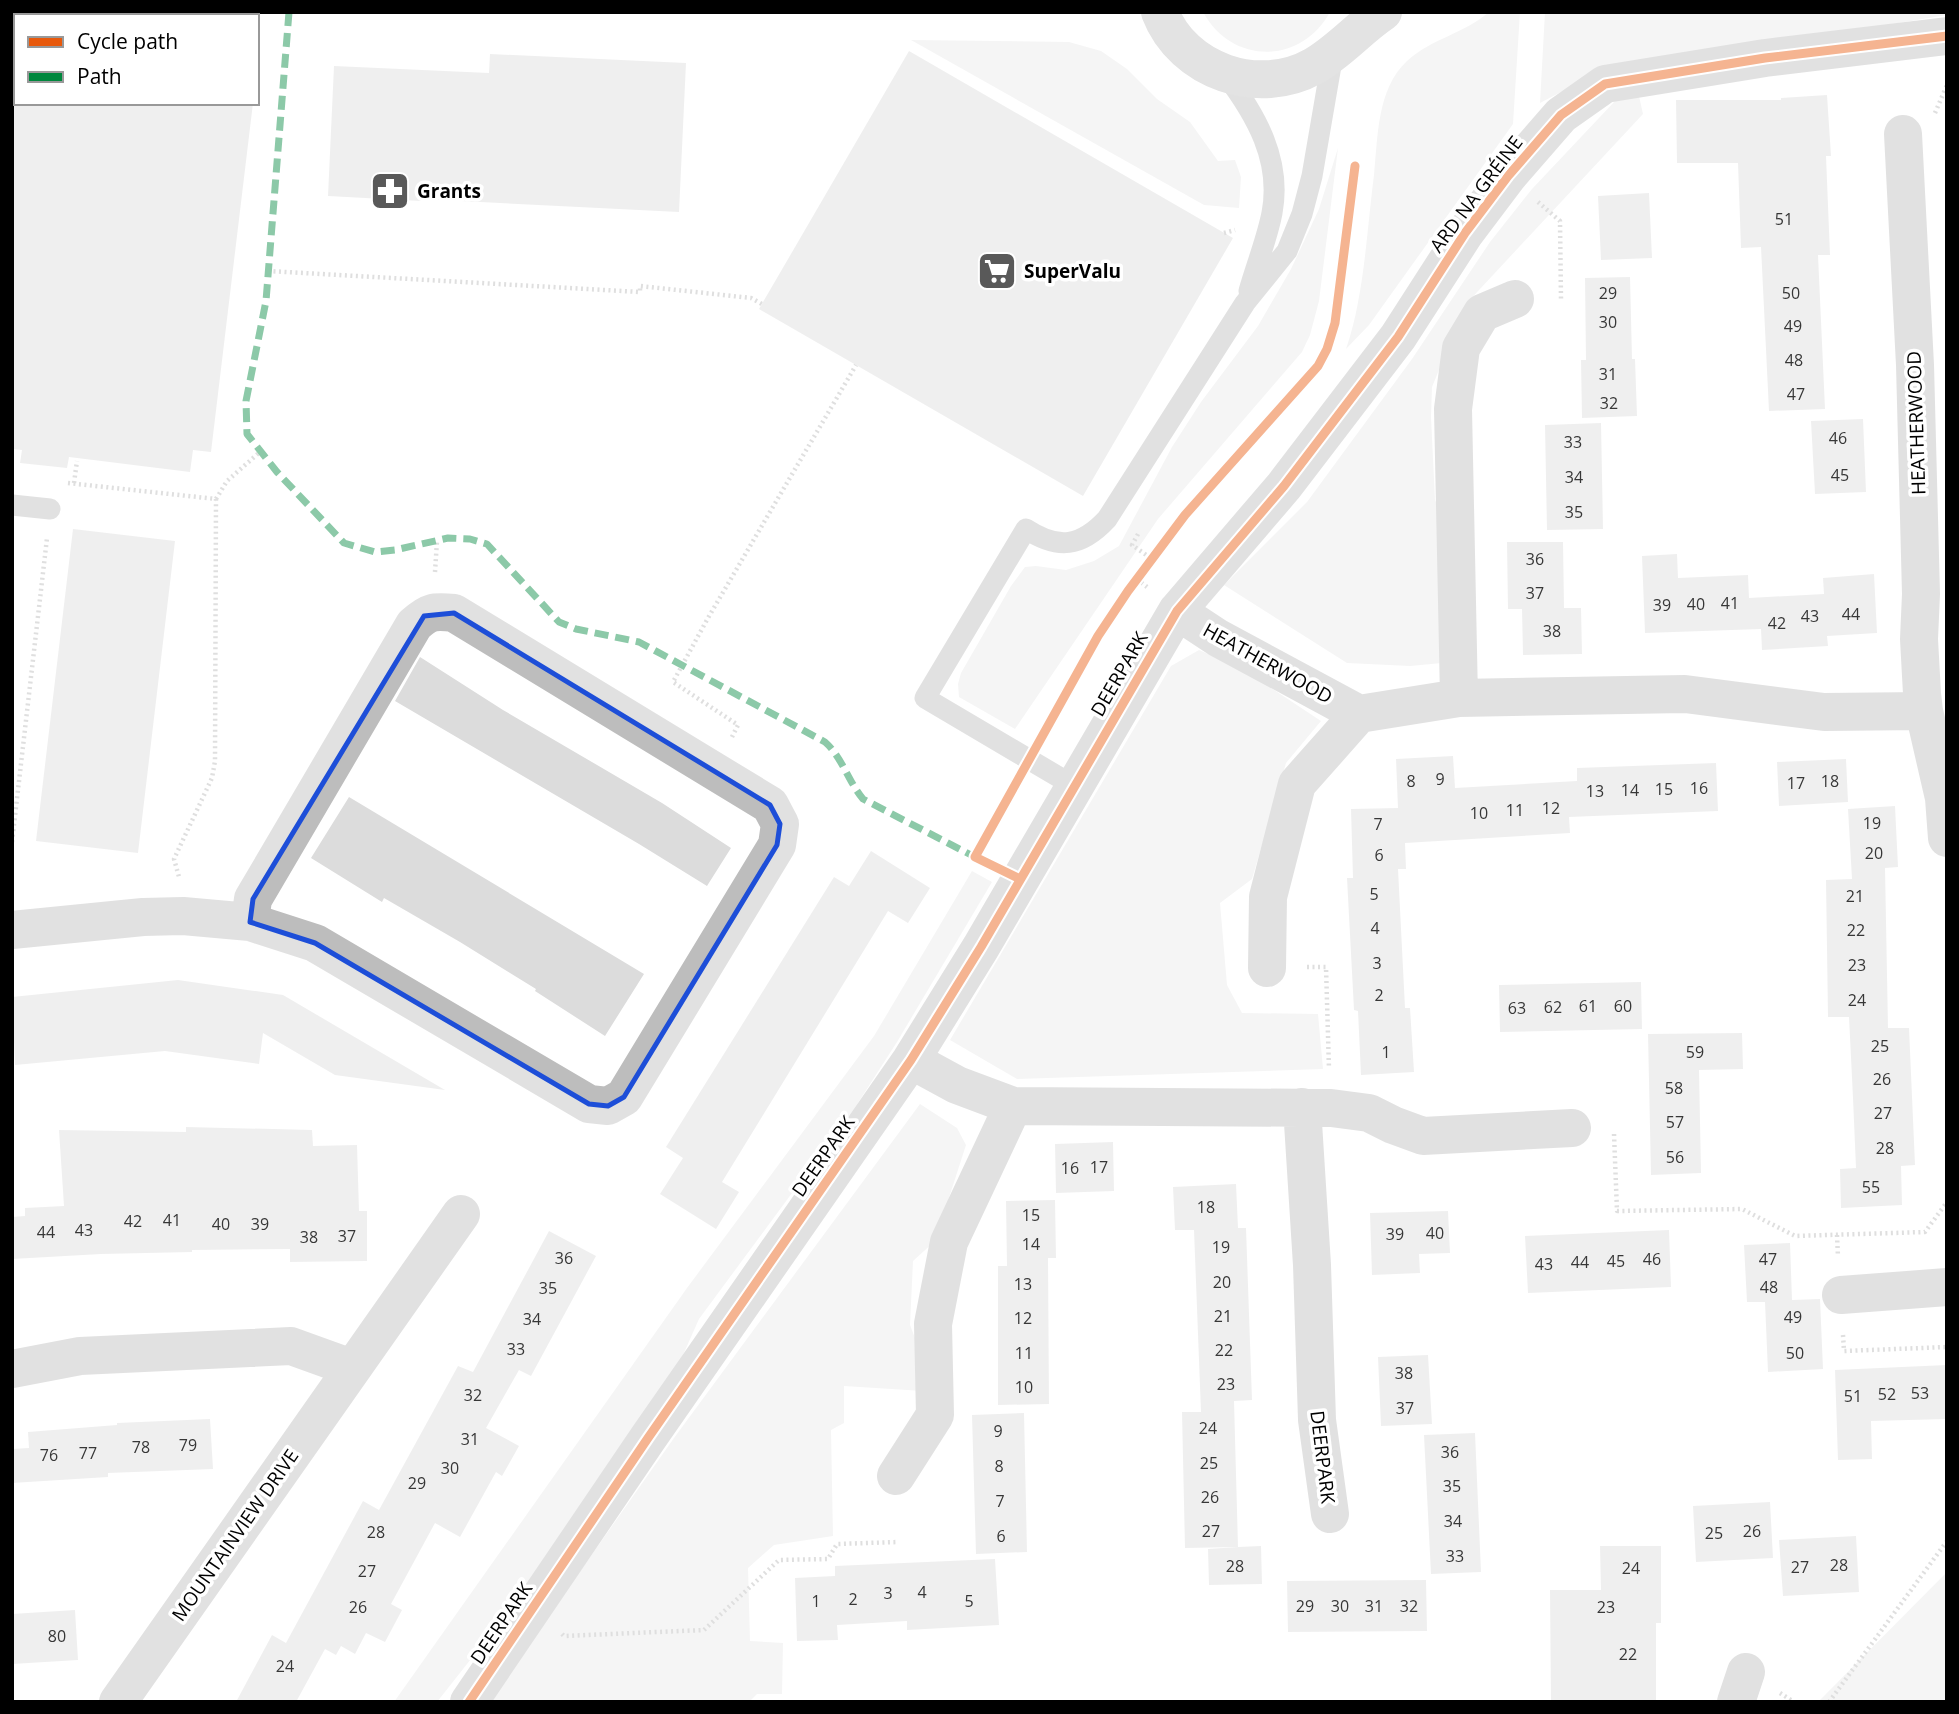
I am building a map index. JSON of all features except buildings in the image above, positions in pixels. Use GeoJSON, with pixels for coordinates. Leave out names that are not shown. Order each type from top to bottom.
{"type":"FeatureCollection","features":[{"type":"Feature","properties":{"kind":"main road"},"geometry":{"type":"LineString","coordinates":[[1337,49],[1359,22],[1361,12]]}},
{"type":"Feature","properties":{"kind":"main road"},"geometry":{"type":"LineString","coordinates":[[1157,15],[1190,55],[1225,74],[1252,80],[1280,78],[1315,65],[1383,12]]}},
{"type":"Feature","properties":{"kind":"street","name":"ARD NA GRÉINE"},"geometry":{"type":"LineString","coordinates":[[1177,611],[1284,486],[1398,337],[1465,233],[1508,176],[1561,115],[1605,84],[1765,58],[1947,36]]}},
{"type":"Feature","properties":{"kind":"street","name":"HEATHERWOOD"},"geometry":{"type":"LineString","coordinates":[[1903,134],[1915,365],[1921,594],[1919,639],[1924,711],[1944,797],[1947,838]]}},
{"type":"Feature","properties":{"kind":"street"},"geometry":{"type":"LineString","coordinates":[[1459,698],[1453,409],[1461,348],[1482,313],[1515,299]]}},
{"type":"Feature","properties":{"kind":"street"},"geometry":{"type":"LineString","coordinates":[[12,930],[143,917],[183,916],[250,922],[316,943],[589,1104],[608,1107],[624,1097],[778,845],[780,824],[771,805],[454,613],[435,611],[414,625],[253,900],[250,922]]}},
{"type":"Feature","properties":{"kind":"street","name":"HEATHERWOOD"},"geometry":{"type":"LineString","coordinates":[[1177,611],[1218,638],[1359,714]]}},
{"type":"Feature","properties":{"kind":"street","name":"DEERPARK"},"geometry":{"type":"LineString","coordinates":[[469,1702],[911,1060],[981,947],[1177,611]]}},
{"type":"Feature","properties":{"kind":"street"},"geometry":{"type":"LineString","coordinates":[[1267,968],[1268,897],[1297,783],[1359,714],[1459,698],[1685,694],[1824,712],[1924,711]]}},
{"type":"Feature","properties":{"kind":"street"},"geometry":{"type":"LineString","coordinates":[[911,1060],[957,1085],[1013,1106],[1316,1108],[1369,1113],[1423,1136],[1572,1128]]}},
{"type":"Feature","properties":{"kind":"street"},"geometry":{"type":"LineString","coordinates":[[896,1476],[935,1415],[933,1324],[949,1242],[1013,1106]]}},
{"type":"Feature","properties":{"kind":"street","name":"DEERPARK"},"geometry":{"type":"LineString","coordinates":[[1316,1108],[1311,1265],[1317,1420],[1331,1514]]}},
{"type":"Feature","properties":{"kind":"street","name":"MOUNTAINVIEW DRIVE"},"geometry":{"type":"LineString","coordinates":[[118,1702],[461,1214]]}},
{"type":"Feature","properties":{"kind":"street"},"geometry":{"type":"LineString","coordinates":[[1840,1295],[1947,1287]]}},
{"type":"Feature","properties":{"kind":"street"},"geometry":{"type":"LineString","coordinates":[[12,1369],[80,1356],[290,1346],[352,1368]]}},
{"type":"Feature","properties":{"kind":"lane"},"geometry":{"type":"LineString","coordinates":[[1074,786],[925,698],[1026,529],[1042,540],[1063,544],[1081,541],[1094,533],[1107,519],[1245,303],[1287,251],[1302,214],[1312,176],[1337,49]]}},
{"type":"Feature","properties":{"kind":"lane"},"geometry":{"type":"LineString","coordinates":[[1225,74],[1259,125],[1271,159],[1274,189],[1272,214],[1245,303]]}},
{"type":"Feature","properties":{"kind":"lane"},"geometry":{"type":"LineString","coordinates":[[12,505],[50,509]]}},
{"type":"Feature","properties":{"kind":"path"},"geometry":{"type":"LineString","coordinates":[[1508,176],[1560,221],[1561,299]]}},
{"type":"Feature","properties":{"kind":"path"},"geometry":{"type":"LineString","coordinates":[[268,271],[640,292],[640,286],[751,298],[762,304]]}},
{"type":"Feature","properties":{"kind":"path"},"geometry":{"type":"LineString","coordinates":[[714,771],[738,725],[673,682],[856,365]]}},
{"type":"Feature","properties":{"kind":"path"},"geometry":{"type":"LineString","coordinates":[[183,916],[182,886],[174,859],[212,778],[215,761],[216,499],[227,481],[261,452]]}},
{"type":"Feature","properties":{"kind":"path"},"geometry":{"type":"LineString","coordinates":[[74,483],[77,461]]}},
{"type":"Feature","properties":{"kind":"path"},"geometry":{"type":"LineString","coordinates":[[12,842],[53,481],[216,499]]}},
{"type":"Feature","properties":{"kind":"path"},"geometry":{"type":"LineString","coordinates":[[1141,527],[1132,545],[1152,559]]}},
{"type":"Feature","properties":{"kind":"path"},"geometry":{"type":"LineString","coordinates":[[1132,585],[1160,548]]}},
{"type":"Feature","properties":{"kind":"path"},"geometry":{"type":"LineString","coordinates":[[1267,968],[1326,967],[1316,1108]]}},
{"type":"Feature","properties":{"kind":"path"},"geometry":{"type":"LineString","coordinates":[[1614,1126],[1617,1211],[1742,1209],[1795,1236],[1925,1232],[1947,1202]]}},
{"type":"Feature","properties":{"kind":"path"},"geometry":{"type":"LineString","coordinates":[[1829,1702],[1947,1541]]}},
{"type":"Feature","properties":{"kind":"path"},"geometry":{"type":"LineString","coordinates":[[529,1613],[564,1636],[704,1630],[779,1560],[828,1559],[837,1544],[898,1542]]}},
{"type":"Feature","properties":{"kind":"highlighted area"},"geometry":{"type":"Polygon","coordinates":[[[454,613],[770,805],[780,824],[777,845],[624,1097],[608,1106],[589,1104],[315,943],[250,922],[253,899],[424,616],[454,613]]]}},
{"type":"Feature","properties":{"kind":"shaded area"},"geometry":{"type":"Polygon","coordinates":[[[1203,12],[1330,12],[1302,42],[1285,49],[1266,52],[1231,42],[1203,12]]]}},
{"type":"Feature","properties":{"kind":"shaded area"},"geometry":{"type":"Polygon","coordinates":[[[1489,12],[1520,12],[1513,124],[1369,325],[1346,349],[1361,286],[1378,129],[1384,99],[1397,72],[1416,53],[1489,12]]]}},
{"type":"Feature","properties":{"kind":"shaded area"},"geometry":{"type":"Polygon","coordinates":[[[1545,12],[1947,12],[1947,15],[1599,72],[1540,103],[1545,12]]]}},
{"type":"Feature","properties":{"kind":"shaded area"},"geometry":{"type":"Polygon","coordinates":[[[911,40],[1069,42],[1101,51],[1127,69],[1157,99],[1190,122],[1218,161],[1235,160],[1241,177],[1239,208],[1204,205],[911,40]]]}},
{"type":"Feature","properties":{"kind":"shaded area"},"geometry":{"type":"Polygon","coordinates":[[[1639,96],[1643,114],[1466,304],[1432,387],[1435,500],[1447,526],[1442,663],[1410,666],[1347,663],[1224,585],[1307,502],[1412,359],[1490,242],[1532,189],[1615,101],[1639,96]]]}},
{"type":"Feature","properties":{"kind":"shaded area"},"geometry":{"type":"Polygon","coordinates":[[[1338,148],[1319,301],[1310,335],[1302,352],[1158,519],[1015,729],[959,697],[961,673],[1011,586],[1025,567],[1066,570],[1094,561],[1119,546],[1172,447],[1201,402],[1258,326],[1291,269],[1319,209],[1338,148]]]}},
{"type":"Feature","properties":{"kind":"shaded area"},"geometry":{"type":"Polygon","coordinates":[[[1199,650],[1241,668],[1321,721],[1286,763],[1252,879],[1220,903],[1227,985],[1242,1013],[1318,1014],[1323,1069],[1017,1079],[950,1040],[1171,666],[1199,650]]]}},
{"type":"Feature","properties":{"kind":"shaded area"},"geometry":{"type":"Polygon","coordinates":[[[972,871],[992,882],[854,1109],[699,1319],[647,1436],[437,1702],[394,1702],[687,1288],[874,1036],[972,871]]]}},
{"type":"Feature","properties":{"kind":"shaded area"},"geometry":{"type":"Polygon","coordinates":[[[920,1104],[957,1128],[966,1145],[935,1241],[913,1261],[910,1325],[923,1359],[923,1391],[844,1386],[844,1423],[831,1430],[833,1536],[774,1545],[748,1568],[750,1641],[783,1643],[782,1694],[757,1694],[749,1702],[488,1702],[674,1438],[920,1104]]]}},
{"type":"Feature","properties":{"kind":"shaded area"},"geometry":{"type":"Polygon","coordinates":[[[1947,1572],[1947,1702],[1818,1702],[1947,1572]]]}},
{"type":"Feature","properties":{"kind":"marked path"},"geometry":{"type":"LineString","coordinates":[[289,12],[266,301],[246,401],[247,434],[277,472],[344,543],[375,552],[448,538],[470,539],[487,544],[559,622],[576,629],[639,642],[825,742],[863,799],[975,857]]}},
{"type":"Feature","properties":{"kind":"cycle path"},"geometry":{"type":"LineString","coordinates":[[469,1702],[648,1438],[911,1060],[981,947],[1177,611],[1284,486],[1398,337],[1465,233],[1508,176],[1561,115],[1605,84],[1765,58],[1947,36]]}},
{"type":"Feature","properties":{"kind":"cycle path"},"geometry":{"type":"LineString","coordinates":[[1020,879],[975,857],[1098,636],[1185,515],[1318,366],[1327,349],[1335,323],[1355,166]]}},
{"type":"Feature","properties":{"kind":"place","name":"Grants"},"geometry":{"type":"Point","coordinates":[390,191]}},
{"type":"Feature","properties":{"kind":"place","name":"SuperValu"},"geometry":{"type":"Point","coordinates":[997,271]}}]}
